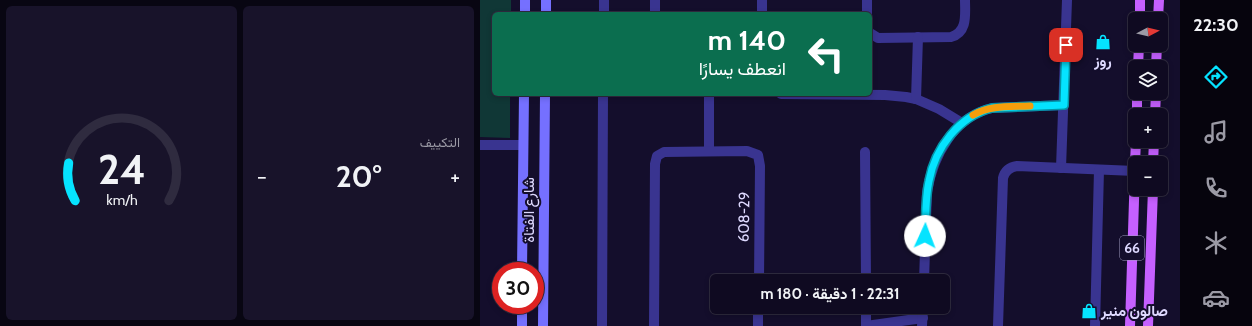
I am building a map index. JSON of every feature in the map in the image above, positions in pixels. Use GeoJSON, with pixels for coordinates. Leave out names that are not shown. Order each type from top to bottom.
{"type":"FeatureCollection","features":[{"type":"Feature","properties":{"kind":"main road"},"geometry":{"type":"LineString","coordinates":[[1140,0],[1140,12]]}},
{"type":"Feature","properties":{"kind":"main road"},"geometry":{"type":"LineString","coordinates":[[1158,0],[1158,12]]}},
{"type":"Feature","properties":{"kind":"main road","name":"66"},"geometry":{"type":"LineString","coordinates":[[1129,324],[1134,196]]}},
{"type":"Feature","properties":{"kind":"main road","name":"66"},"geometry":{"type":"LineString","coordinates":[[1148,326],[1152,196]]}},
{"type":"Feature","properties":{"kind":"street"},"geometry":{"type":"LineString","coordinates":[[525,0],[525,12]]}},
{"type":"Feature","properties":{"kind":"street"},"geometry":{"type":"LineString","coordinates":[[546,0],[546,12]]}},
{"type":"Feature","properties":{"kind":"street"},"geometry":{"type":"LineString","coordinates":[[604,0],[604,12]]}},
{"type":"Feature","properties":{"kind":"street"},"geometry":{"type":"LineString","coordinates":[[655,0],[655,12]]}},
{"type":"Feature","properties":{"kind":"street"},"geometry":{"type":"LineString","coordinates":[[762,0],[762,12]]}},
{"type":"Feature","properties":{"kind":"street"},"geometry":{"type":"LineString","coordinates":[[867,0],[867,12]]}},
{"type":"Feature","properties":{"kind":"street"},"geometry":{"type":"LineString","coordinates":[[872,34],[878,38],[951,37],[962,30],[965,0]]}},
{"type":"Feature","properties":{"kind":"street"},"geometry":{"type":"LineString","coordinates":[[1061,168],[1067,0]]}},
{"type":"Feature","properties":{"kind":"street"},"geometry":{"type":"LineString","coordinates":[[916,99],[918,37]]}},
{"type":"Feature","properties":{"kind":"street"},"geometry":{"type":"LineString","coordinates":[[872,95],[896,95],[916,99],[939,109],[962,123]]}},
{"type":"Feature","properties":{"kind":"street","name":"شارع الفتاة"},"geometry":{"type":"LineString","coordinates":[[522,262],[524,96]]}},
{"type":"Feature","properties":{"kind":"street","name":"شارع الفتاة"},"geometry":{"type":"LineString","coordinates":[[543,326],[545,96]]}},
{"type":"Feature","properties":{"kind":"street"},"geometry":{"type":"LineString","coordinates":[[602,326],[603,96]]}},
{"type":"Feature","properties":{"kind":"street"},"geometry":{"type":"LineString","coordinates":[[654,326],[655,164],[657,156],[664,152],[709,151],[709,96]]}},
{"type":"Feature","properties":{"kind":"street"},"geometry":{"type":"LineString","coordinates":[[924,274],[927,192],[929,179],[938,154],[953,132],[962,123],[976,113],[992,108],[1064,105]]}},
{"type":"Feature","properties":{"kind":"street"},"geometry":{"type":"LineString","coordinates":[[480,146],[523,145]]}},
{"type":"Feature","properties":{"kind":"street","name":"608-29"},"geometry":{"type":"LineString","coordinates":[[709,151],[747,151],[758,155],[760,166],[759,274]]}},
{"type":"Feature","properties":{"kind":"street"},"geometry":{"type":"LineString","coordinates":[[865,152],[866,274]]}},
{"type":"Feature","properties":{"kind":"street"},"geometry":{"type":"LineString","coordinates":[[998,326],[1004,174],[1013,167],[1128,170]]}},
{"type":"Feature","properties":{"kind":"street"},"geometry":{"type":"LineString","coordinates":[[1095,326],[1099,170]]}},
{"type":"Feature","properties":{"kind":"street"},"geometry":{"type":"LineString","coordinates":[[522,314],[522,326]]}},
{"type":"Feature","properties":{"kind":"street"},"geometry":{"type":"LineString","coordinates":[[758,314],[758,326]]}},
{"type":"Feature","properties":{"kind":"street"},"geometry":{"type":"LineString","coordinates":[[866,314],[866,326],[922,322]]}},
{"type":"Feature","properties":{"kind":"green space"},"geometry":{"type":"Polygon","coordinates":[[[480,0],[511,0],[511,12],[492,12],[492,96],[510,96],[510,138],[480,137],[480,0]]]}},
{"type":"Feature","properties":{"kind":"slow traffic"},"geometry":{"type":"LineString","coordinates":[[973,115],[992,108],[1030,106]]}},
{"type":"Feature","properties":{"kind":"place","name":"روز"},"geometry":{"type":"Point","coordinates":[1103,42]}},
{"type":"Feature","properties":{"kind":"place","name":"صالون منير"},"geometry":{"type":"Point","coordinates":[1089,311]}},
{"type":"Feature","properties":{"kind":"route"},"geometry":{"type":"LineString","coordinates":[[925,236],[929,179],[938,154],[953,132],[976,113],[992,108],[1064,105],[1066,45]]}}]}
